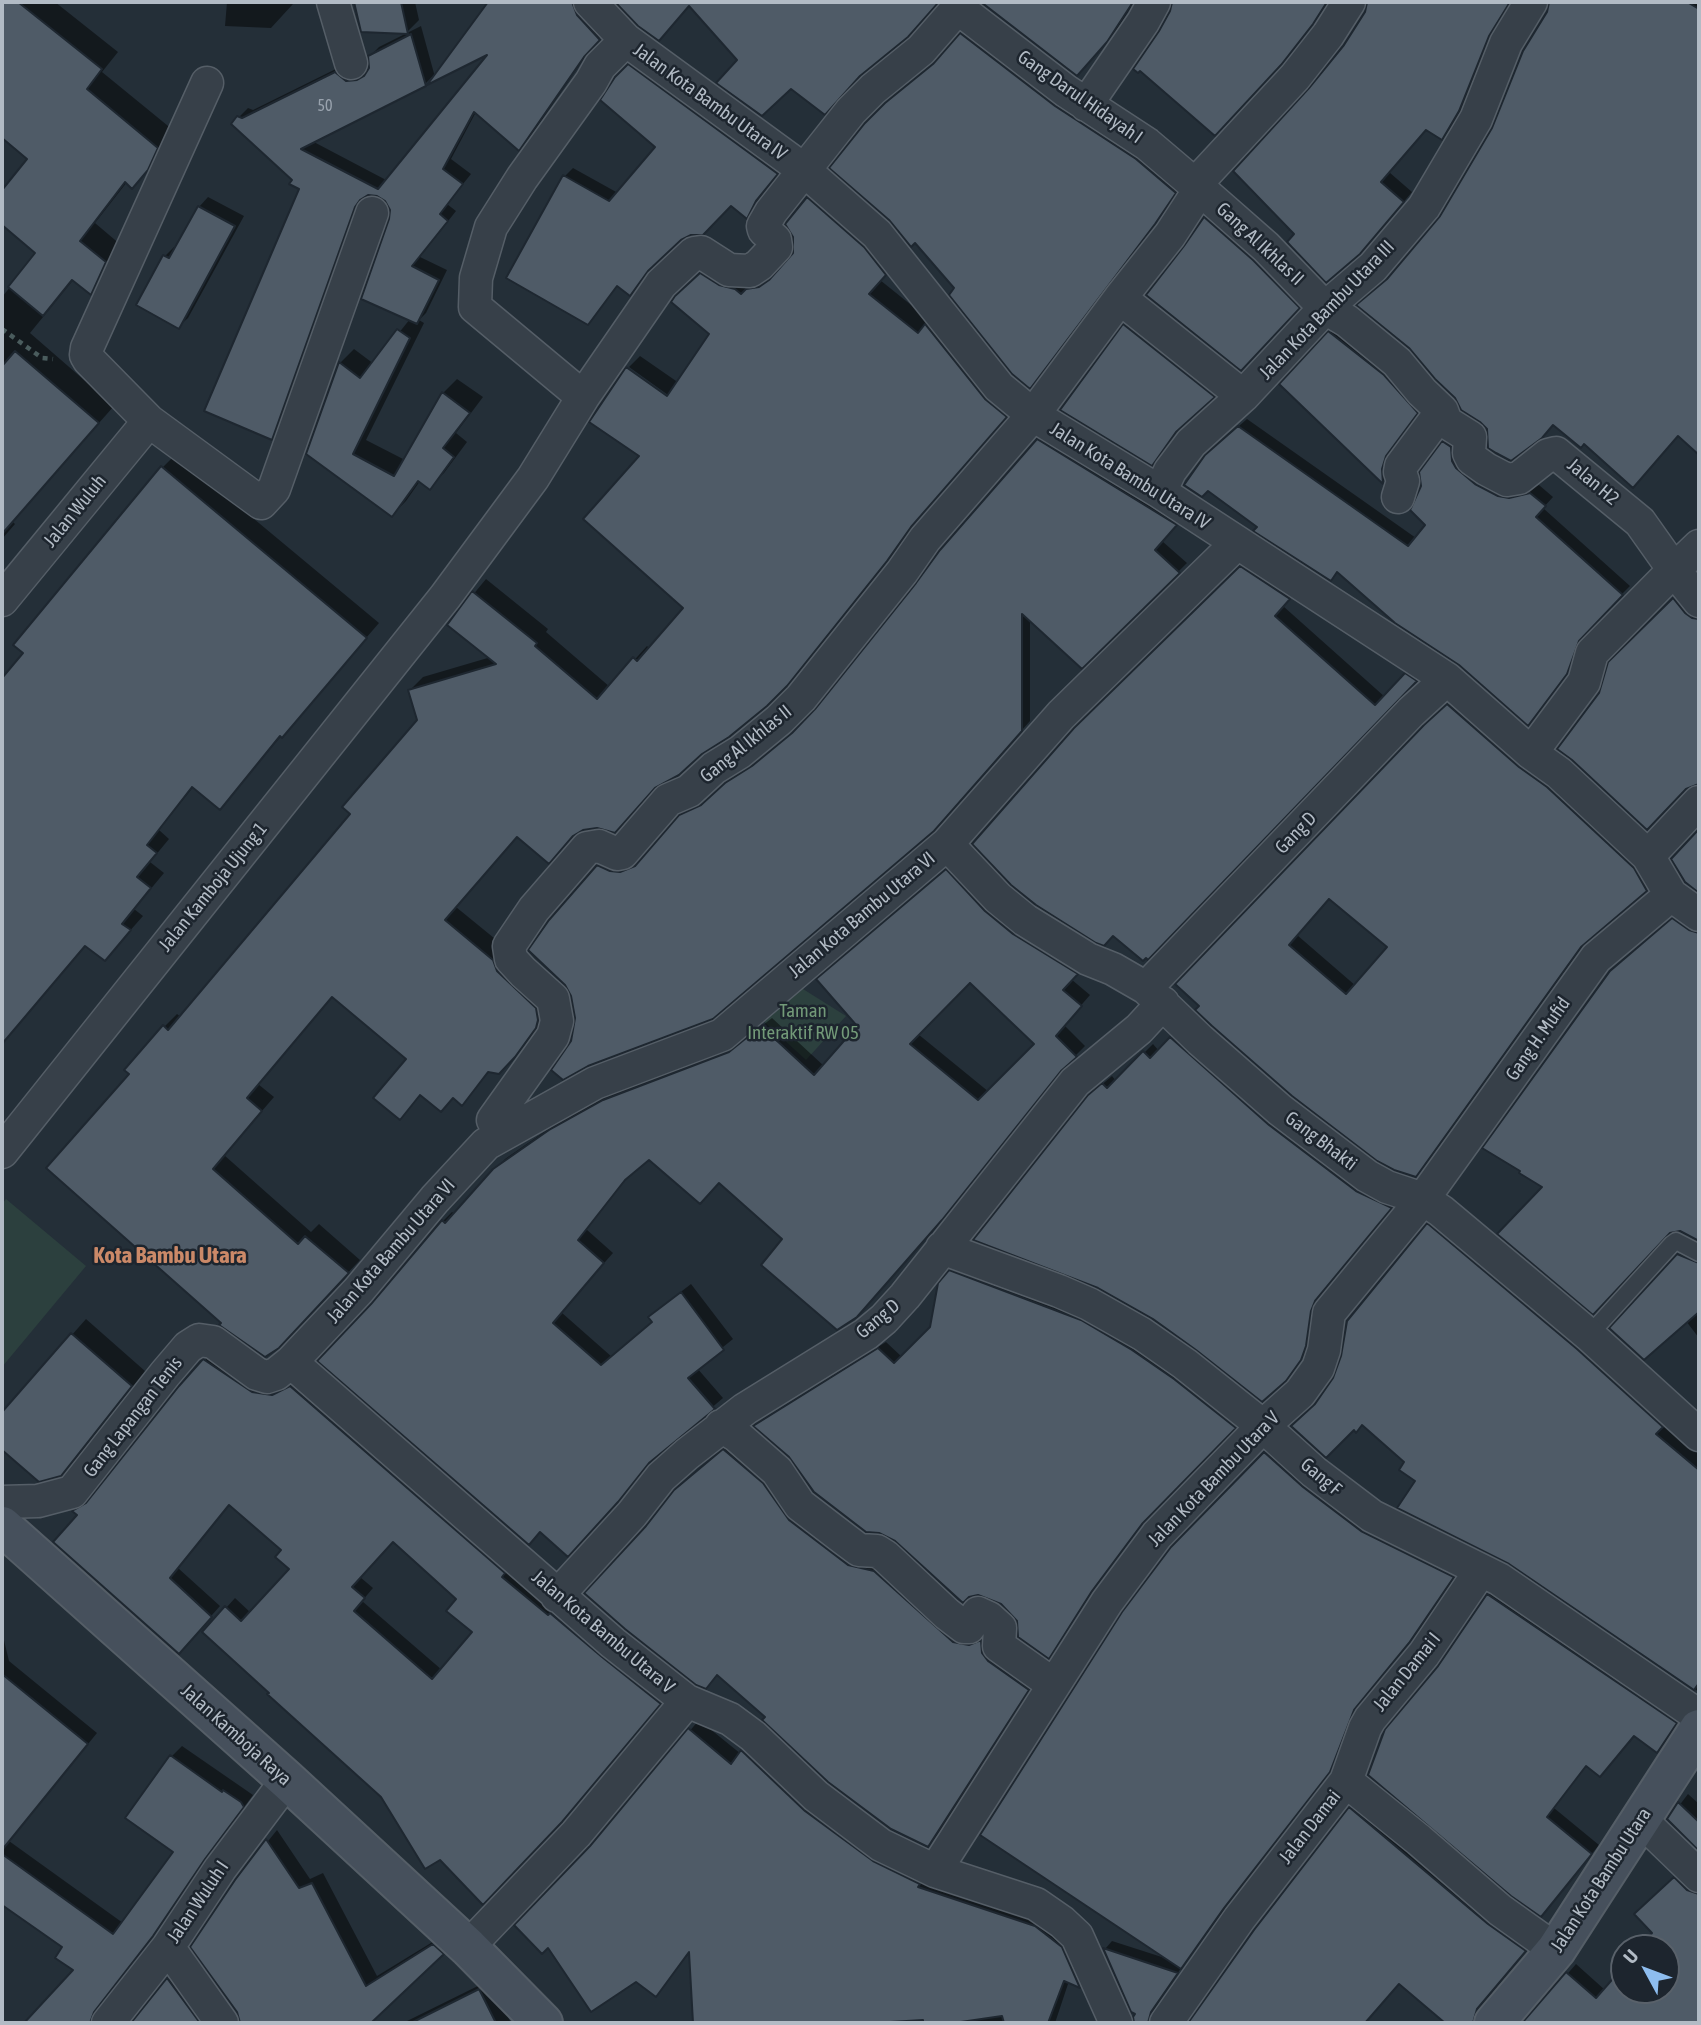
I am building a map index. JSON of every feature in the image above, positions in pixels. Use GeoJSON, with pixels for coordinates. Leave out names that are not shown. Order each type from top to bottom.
{"type":"FeatureCollection","features":[{"type":"Feature","properties":{"kind":"street"},"geometry":{"type":"LineString","coordinates":[[332,2],[351,63]]}},
{"type":"Feature","properties":{"kind":"street","name":"Jalan Kota Bambu Utara IV"},"geometry":{"type":"LineString","coordinates":[[590,2],[626,40],[804,170],[877,234],[999,387],[1033,415],[1160,492],[1447,679],[1559,774],[1648,856],[1671,895],[1699,915]]}},
{"type":"Feature","properties":{"kind":"street"},"geometry":{"type":"LineString","coordinates":[[1086,105],[1154,2]]}},
{"type":"Feature","properties":{"kind":"street"},"geometry":{"type":"LineString","coordinates":[[1200,189],[1204,175],[1295,76],[1328,35],[1349,2]]}},
{"type":"Feature","properties":{"kind":"street","name":"Jalan Kota Bambu Utara III"},"geometry":{"type":"LineString","coordinates":[[1160,492],[1170,471],[1191,443],[1243,396],[1325,308],[1373,267],[1424,207],[1476,119],[1506,43],[1531,2]]}},
{"type":"Feature","properties":{"kind":"street"},"geometry":{"type":"LineString","coordinates":[[804,170],[851,111],[873,89],[921,50],[961,5]]}},
{"type":"Feature","properties":{"kind":"street","name":"Gang Darul Hidayah I"},"geometry":{"type":"LineString","coordinates":[[961,5],[1086,105],[1147,144],[1200,189]]}},
{"type":"Feature","properties":{"kind":"street"},"geometry":{"type":"LineString","coordinates":[[583,397],[475,307],[476,278],[491,227],[600,65],[626,40]]}},
{"type":"Feature","properties":{"kind":"street"},"geometry":{"type":"LineString","coordinates":[[207,83],[86,348],[89,360],[149,421],[261,503],[274,489],[372,213]]}},
{"type":"Feature","properties":{"kind":"street","name":"Jalan Kamboja Ujung 1"},"geometry":{"type":"LineString","coordinates":[[2,1152],[424,623],[533,478],[583,397],[661,284],[694,253],[701,253],[729,270],[750,271],[759,265],[776,247],[775,240],[764,230],[765,220],[804,170]]}},
{"type":"Feature","properties":{"kind":"street","name":"Gang Al Ikhlas II"},"geometry":{"type":"LineString","coordinates":[[493,1120],[553,1036],[557,1021],[554,999],[511,959],[509,946],[534,909],[587,848],[600,846],[617,854],[622,853],[668,800],[689,791],[714,768],[740,752],[801,698],[898,578],[925,539],[1033,415],[1119,298],[1170,235],[1200,189],[1266,247],[1325,308]]}},
{"type":"Feature","properties":{"kind":"street"},"geometry":{"type":"LineString","coordinates":[[1119,298],[1243,396]]}},
{"type":"Feature","properties":{"kind":"street","name":"Jalan H2"},"geometry":{"type":"LineString","coordinates":[[1325,308],[1347,321],[1397,362],[1442,411],[1447,422],[1470,437],[1469,453],[1486,469],[1507,480],[1519,478],[1552,452],[1567,460],[1640,523],[1674,570]]}},
{"type":"Feature","properties":{"kind":"street"},"geometry":{"type":"LineString","coordinates":[[1398,497],[1403,481],[1401,466],[1442,411]]}},
{"type":"Feature","properties":{"kind":"street","name":"Jalan Wuluh"},"geometry":{"type":"LineString","coordinates":[[2,600],[149,421]]}},
{"type":"Feature","properties":{"kind":"street","name":"Jalan Kota Bambu Utara VI"},"geometry":{"type":"LineString","coordinates":[[291,1362],[358,1290],[485,1144],[595,1083],[722,1035],[947,844],[1062,715],[1236,544]]}},
{"type":"Feature","properties":{"kind":"street"},"geometry":{"type":"LineString","coordinates":[[1531,753],[1584,682],[1592,653],[1699,546]]}},
{"type":"Feature","properties":{"kind":"street"},"geometry":{"type":"LineString","coordinates":[[1674,570],[1699,601]]}},
{"type":"Feature","properties":{"kind":"street","name":"Gang D"},"geometry":{"type":"LineString","coordinates":[[557,1596],[662,1477],[721,1426],[786,1381],[875,1326],[905,1296],[1075,1082],[1139,1029],[1154,995],[1402,722],[1447,679]]}},
{"type":"Feature","properties":{"kind":"street"},"geometry":{"type":"LineString","coordinates":[[1648,856],[1699,802]]}},
{"type":"Feature","properties":{"kind":"street","name":"Gang Bhakti"},"geometry":{"type":"LineString","coordinates":[[947,844],[998,898],[1025,920],[1087,959],[1113,969],[1154,995],[1280,1111],[1367,1176],[1387,1187],[1423,1199],[1441,1211],[1589,1335],[1699,1435]]}},
{"type":"Feature","properties":{"kind":"street","name":"Gang H. Mufid"},"geometry":{"type":"LineString","coordinates":[[1423,1199],[1596,958],[1671,895]]}},
{"type":"Feature","properties":{"kind":"street","name":"Jalan Kota Bambu Utara V"},"geometry":{"type":"LineString","coordinates":[[935,1871],[1107,1602],[1157,1535],[1263,1426],[1300,1394],[1311,1379],[1324,1350],[1329,1313],[1423,1199]]}},
{"type":"Feature","properties":{"kind":"street","name":"Gang F"},"geometry":{"type":"LineString","coordinates":[[942,1248],[1059,1291],[1089,1304],[1142,1334],[1185,1364],[1371,1516],[1499,1579],[1699,1716]]}},
{"type":"Feature","properties":{"kind":"street","name":"Gang Lapangan Tenis"},"geometry":{"type":"LineString","coordinates":[[2,1502],[38,1501],[72,1492],[165,1374],[188,1347],[199,1340],[213,1342],[257,1374],[267,1377],[291,1362]]}},
{"type":"Feature","properties":{"kind":"street","name":"Jalan Kota Bambu Utara V"},"geometry":{"type":"LineString","coordinates":[[291,1362],[407,1465],[454,1502],[557,1596],[687,1701],[730,1719],[769,1749],[816,1796],[881,1844],[935,1871],[1036,1903],[1062,1922],[1077,1936],[1115,2023]]}},
{"type":"Feature","properties":{"kind":"street"},"geometry":{"type":"LineString","coordinates":[[721,1426],[737,1436],[777,1471],[800,1505],[859,1550],[872,1550],[885,1556],[964,1627],[969,1627],[978,1613],[989,1618],[1000,1628],[999,1646],[1054,1685]]}},
{"type":"Feature","properties":{"kind":"street","name":"Jalan Kamboja Raya"},"geometry":{"type":"LineString","coordinates":[[2,1526],[287,1780],[468,1947],[543,2023]]}},
{"type":"Feature","properties":{"kind":"street","name":"Jalan Damai I"},"geometry":{"type":"LineString","coordinates":[[1346,1782],[1364,1728],[1370,1718],[1424,1654],[1481,1570]]}},
{"type":"Feature","properties":{"kind":"street"},"geometry":{"type":"LineString","coordinates":[[468,1947],[576,1834],[687,1701]]}},
{"type":"Feature","properties":{"kind":"street","name":"Jalan Kota Bambu Utara"},"geometry":{"type":"LineString","coordinates":[[1494,2023],[1556,1950],[1699,1729]]}},
{"type":"Feature","properties":{"kind":"street","name":"Jalan Wuluh I"},"geometry":{"type":"LineString","coordinates":[[108,2023],[168,1947],[220,1869],[287,1780]]}},
{"type":"Feature","properties":{"kind":"street","name":"Jalan Damai"},"geometry":{"type":"LineString","coordinates":[[1166,2023],[1238,1919],[1346,1782],[1500,1910],[1556,1950]]}},
{"type":"Feature","properties":{"kind":"street"},"geometry":{"type":"LineString","coordinates":[[1640,1819],[1699,1876]]}},
{"type":"Feature","properties":{"kind":"street"},"geometry":{"type":"LineString","coordinates":[[168,1947],[222,2023]]}},
{"type":"Feature","properties":{"kind":"lane"},"geometry":{"type":"LineString","coordinates":[[1589,1335],[1676,1241],[1699,1253]]}},
{"type":"Feature","properties":{"kind":"path"},"geometry":{"type":"LineString","coordinates":[[2,329],[42,358],[89,360]]}},
{"type":"Feature","properties":{"kind":"green space","name":"Taman Interaktif RW 05"},"geometry":{"type":"Polygon","coordinates":[[[795,984],[846,1016],[806,1060],[760,1018],[795,984]]]}},
{"type":"Feature","properties":{"kind":"green space"},"geometry":{"type":"Polygon","coordinates":[[[6,1199],[86,1266],[2,1367],[2,1204],[6,1199]]]}},
{"type":"Feature","properties":{"kind":"building"},"geometry":{"type":"Polygon","coordinates":[[[2,2],[18,2],[102,69],[87,89],[158,148],[148,170],[132,189],[125,182],[80,241],[106,262],[91,295],[72,280],[43,316],[8,287],[35,253],[2,225],[2,190],[27,159],[2,138],[2,2]]]}},
{"type":"Feature","properties":{"kind":"building"},"geometry":{"type":"Polygon","coordinates":[[[354,2],[401,2],[408,34],[361,32],[354,2]]]}},
{"type":"Feature","properties":{"kind":"building"},"geometry":{"type":"Polygon","coordinates":[[[488,2],[572,2],[577,15],[600,40],[584,57],[519,151],[474,112],[443,169],[463,184],[440,214],[448,221],[412,266],[439,280],[417,324],[361,299],[390,210],[385,201],[368,195],[355,207],[272,440],[204,411],[299,189],[289,184],[292,180],[231,124],[237,116],[242,118],[335,72],[346,81],[357,80],[364,76],[369,68],[368,56],[411,34],[426,86],[301,149],[378,189],[487,55],[427,85],[488,2]]]}},
{"type":"Feature","properties":{"kind":"building"},"geometry":{"type":"Polygon","coordinates":[[[615,2],[939,2],[908,37],[860,76],[825,115],[791,89],[762,116],[716,83],[737,60],[689,6],[659,41],[638,26],[615,2]]]}},
{"type":"Feature","properties":{"kind":"building"},"geometry":{"type":"Polygon","coordinates":[[[981,2],[1133,2],[1107,42],[1077,76],[981,2]]]}},
{"type":"Feature","properties":{"kind":"building"},"geometry":{"type":"Polygon","coordinates":[[[1172,2],[1327,2],[1281,65],[1215,136],[1140,71],[1138,73],[1133,69],[1159,31],[1172,2]]]}},
{"type":"Feature","properties":{"kind":"building"},"geometry":{"type":"Polygon","coordinates":[[[1367,2],[1510,2],[1489,36],[1459,111],[1442,140],[1426,130],[1381,182],[1404,202],[1360,254],[1326,283],[1287,242],[1294,234],[1233,171],[1309,88],[1344,45],[1365,12],[1367,2]]]}},
{"type":"Feature","properties":{"kind":"building"},"geometry":{"type":"Polygon","coordinates":[[[1549,2],[1687,2],[1699,9],[1699,455],[1678,436],[1633,488],[1584,444],[1581,448],[1553,425],[1542,438],[1511,461],[1488,448],[1487,429],[1461,410],[1455,398],[1409,348],[1356,305],[1387,279],[1440,216],[1492,128],[1523,51],[1547,12],[1549,2]]]}},
{"type":"Feature","properties":{"kind":"building"},"geometry":{"type":"Polygon","coordinates":[[[960,33],[1055,106],[1136,159],[1176,193],[1030,389],[1012,374],[949,295],[954,288],[915,243],[911,247],[889,220],[829,168],[865,123],[933,64],[960,33]]]}},
{"type":"Feature","properties":{"kind":"building"},"geometry":{"type":"Polygon","coordinates":[[[628,64],[778,174],[756,201],[747,219],[731,206],[703,235],[691,235],[681,240],[648,271],[630,296],[617,286],[588,325],[506,278],[563,175],[609,201],[655,147],[600,100],[615,77],[628,64]]]}},
{"type":"Feature","properties":{"kind":"building"},"geometry":{"type":"Polygon","coordinates":[[[807,197],[864,247],[886,275],[869,294],[918,333],[925,324],[985,399],[1007,417],[911,527],[787,686],[767,706],[729,737],[702,754],[679,775],[655,788],[615,833],[597,828],[583,830],[573,836],[549,864],[517,837],[445,920],[493,960],[497,971],[536,1008],[536,1028],[499,1074],[488,1072],[462,1106],[453,1098],[441,1112],[420,1095],[400,1120],[373,1098],[406,1059],[332,997],[247,1098],[262,1111],[213,1169],[298,1244],[305,1236],[349,1273],[279,1348],[265,1357],[219,1325],[221,1323],[46,1168],[129,1074],[124,1070],[163,1025],[168,1030],[350,814],[342,807],[417,720],[408,690],[496,664],[447,625],[472,591],[537,643],[535,646],[597,699],[633,657],[637,661],[683,608],[583,519],[639,456],[589,422],[626,367],[667,396],[709,334],[671,302],[675,296],[700,273],[741,294],[746,289],[759,287],[769,280],[793,253],[793,237],[785,224],[807,197]]]}},
{"type":"Feature","properties":{"kind":"building"},"geometry":{"type":"Polygon","coordinates":[[[198,206],[235,226],[179,329],[136,305],[163,255],[169,258],[198,206]]]}},
{"type":"Feature","properties":{"kind":"building"},"geometry":{"type":"Polygon","coordinates":[[[1204,217],[1253,260],[1300,308],[1241,371],[1146,295],[1204,217]]]}},
{"type":"Feature","properties":{"kind":"building"},"geometry":{"type":"Polygon","coordinates":[[[1123,324],[1215,397],[1176,432],[1152,466],[1060,410],[1123,324]]]}},
{"type":"Feature","properties":{"kind":"building"},"geometry":{"type":"Polygon","coordinates":[[[397,329],[410,338],[353,454],[394,476],[442,392],[470,413],[443,448],[454,457],[430,490],[418,481],[392,517],[306,454],[339,362],[360,378],[397,329]]]}},
{"type":"Feature","properties":{"kind":"building"},"geometry":{"type":"Polygon","coordinates":[[[1328,331],[1384,375],[1418,413],[1386,456],[1382,469],[1383,484],[1279,384],[1328,331]]]}},
{"type":"Feature","properties":{"kind":"building"},"geometry":{"type":"Polygon","coordinates":[[[15,351],[99,423],[2,534],[2,366],[15,351]]]}},
{"type":"Feature","properties":{"kind":"building"},"geometry":{"type":"Polygon","coordinates":[[[1238,426],[1408,546],[1425,525],[1410,510],[1421,486],[1419,472],[1442,441],[1451,447],[1452,461],[1456,468],[1475,484],[1498,496],[1509,498],[1530,493],[1546,506],[1536,517],[1623,595],[1579,641],[1567,674],[1528,726],[1459,665],[1395,623],[1337,572],[1331,581],[1253,531],[1257,527],[1208,491],[1202,497],[1184,485],[1205,455],[1238,426]]]}},
{"type":"Feature","properties":{"kind":"building"},"geometry":{"type":"Polygon","coordinates":[[[1037,439],[1177,525],[1155,550],[1180,573],[1082,669],[1022,614],[1022,731],[934,831],[713,1019],[588,1066],[563,1080],[551,1070],[571,1041],[575,1018],[571,996],[565,985],[528,950],[549,920],[597,865],[620,872],[635,866],[679,815],[701,805],[725,783],[752,766],[792,733],[815,709],[940,550],[1037,439]]]}},
{"type":"Feature","properties":{"kind":"building"},"geometry":{"type":"Polygon","coordinates":[[[161,466],[367,638],[282,738],[280,736],[220,810],[192,787],[147,845],[157,853],[137,877],[151,888],[122,924],[131,930],[105,961],[85,946],[2,1044],[2,678],[23,653],[13,645],[161,466]]]}},
{"type":"Feature","properties":{"kind":"building"},"geometry":{"type":"Polygon","coordinates":[[[1240,566],[1290,599],[1275,616],[1375,705],[1405,673],[1417,681],[1148,960],[1146,958],[1143,961],[1113,936],[1104,946],[1096,943],[1036,905],[1011,885],[972,844],[1074,728],[1240,566]]]}},
{"type":"Feature","properties":{"kind":"building"},"geometry":{"type":"Polygon","coordinates":[[[1673,598],[1685,613],[1699,619],[1699,784],[1686,789],[1647,830],[1557,749],[1599,693],[1608,662],[1673,598]]]}},
{"type":"Feature","properties":{"kind":"building"},"geometry":{"type":"Polygon","coordinates":[[[1447,704],[1519,767],[1547,787],[1634,868],[1647,891],[1581,947],[1416,1177],[1377,1161],[1292,1096],[1195,1010],[1199,1006],[1175,984],[1447,704]],[[1329,899],[1289,945],[1346,994],[1387,947],[1329,899]]]}},
{"type":"Feature","properties":{"kind":"building"},"geometry":{"type":"Polygon","coordinates":[[[1699,829],[1699,893],[1685,882],[1671,859],[1699,829]]]}},
{"type":"Feature","properties":{"kind":"building"},"geometry":{"type":"Polygon","coordinates":[[[946,869],[985,911],[1013,934],[1078,974],[1063,990],[1082,1006],[1056,1036],[1077,1057],[1061,1071],[942,1220],[857,1317],[837,1330],[761,1265],[782,1239],[719,1183],[700,1204],[649,1160],[625,1180],[578,1240],[604,1263],[553,1323],[601,1365],[652,1322],[648,1317],[681,1292],[724,1350],[688,1378],[715,1409],[649,1463],[568,1557],[540,1532],[529,1545],[317,1361],[371,1304],[442,1220],[445,1223],[493,1169],[549,1130],[603,1100],[729,1052],[761,1026],[814,1075],[857,1026],[816,979],[946,869]],[[970,983],[910,1044],[978,1100],[1034,1044],[970,983]]]}},
{"type":"Feature","properties":{"kind":"building"},"geometry":{"type":"Polygon","coordinates":[[[1672,918],[1689,930],[1699,933],[1699,1241],[1680,1231],[1670,1233],[1593,1315],[1497,1234],[1542,1187],[1482,1148],[1610,971],[1672,918]]]}},
{"type":"Feature","properties":{"kind":"building"},"geometry":{"type":"Polygon","coordinates":[[[1170,1037],[1269,1125],[1356,1191],[1392,1208],[1315,1301],[1301,1360],[1286,1381],[1262,1402],[1153,1319],[1098,1288],[973,1240],[1088,1095],[1102,1083],[1107,1088],[1143,1051],[1150,1058],[1170,1037]]]}},
{"type":"Feature","properties":{"kind":"building"},"geometry":{"type":"Polygon","coordinates":[[[1427,1223],[1577,1349],[1663,1427],[1656,1434],[1699,1470],[1699,1683],[1694,1690],[1509,1564],[1397,1508],[1415,1481],[1399,1470],[1404,1462],[1362,1425],[1326,1458],[1291,1426],[1315,1404],[1333,1378],[1341,1356],[1347,1321],[1427,1223]]]}},
{"type":"Feature","properties":{"kind":"building"},"geometry":{"type":"Polygon","coordinates":[[[1677,1254],[1699,1263],[1699,1312],[1644,1360],[1609,1328],[1677,1254]]]}},
{"type":"Feature","properties":{"kind":"building"},"geometry":{"type":"Polygon","coordinates":[[[949,1270],[1081,1320],[1174,1379],[1236,1428],[1142,1524],[1092,1591],[1049,1659],[1018,1637],[1017,1621],[1001,1604],[978,1595],[969,1597],[963,1603],[895,1541],[879,1533],[866,1532],[814,1492],[789,1457],[753,1426],[878,1348],[894,1363],[930,1327],[938,1283],[949,1270]]]}},
{"type":"Feature","properties":{"kind":"building"},"geometry":{"type":"Polygon","coordinates":[[[71,1333],[132,1386],[61,1476],[39,1482],[2,1450],[2,1412],[71,1333]]]}},
{"type":"Feature","properties":{"kind":"building"},"geometry":{"type":"Polygon","coordinates":[[[203,1359],[252,1392],[272,1395],[290,1386],[505,1573],[502,1577],[661,1704],[562,1822],[483,1905],[440,1860],[425,1869],[381,1797],[202,1632],[225,1606],[241,1621],[289,1569],[275,1557],[281,1550],[229,1505],[170,1578],[212,1617],[179,1654],[53,1542],[77,1515],[72,1511],[86,1503],[203,1359]],[[393,1542],[352,1587],[365,1598],[354,1611],[432,1679],[472,1632],[446,1611],[456,1599],[393,1542]]]}},
{"type":"Feature","properties":{"kind":"building"},"geometry":{"type":"Polygon","coordinates":[[[723,1449],[763,1483],[789,1520],[848,1565],[874,1571],[953,1642],[969,1645],[981,1640],[982,1653],[988,1661],[1029,1690],[928,1847],[891,1829],[828,1782],[762,1720],[765,1717],[717,1675],[706,1689],[696,1685],[584,1593],[646,1526],[674,1490],[723,1449]]]}},
{"type":"Feature","properties":{"kind":"building"},"geometry":{"type":"Polygon","coordinates":[[[1264,1452],[1303,1487],[1361,1531],[1454,1577],[1409,1643],[1354,1710],[1330,1772],[1224,1908],[1181,1969],[980,1835],[1122,1612],[1171,1547],[1264,1452]]]}},
{"type":"Feature","properties":{"kind":"building"},"geometry":{"type":"Polygon","coordinates":[[[1487,1594],[1677,1723],[1657,1753],[1634,1736],[1600,1777],[1586,1766],[1547,1817],[1592,1854],[1541,1917],[1511,1896],[1368,1775],[1385,1729],[1438,1666],[1487,1594]]]}},
{"type":"Feature","properties":{"kind":"building"},"geometry":{"type":"Polygon","coordinates":[[[2,1674],[88,1744],[2,1850],[2,1674]]]}},
{"type":"Feature","properties":{"kind":"building"},"geometry":{"type":"Polygon","coordinates":[[[688,1728],[731,1764],[741,1750],[805,1811],[873,1861],[920,1884],[918,1887],[1035,1926],[1062,1947],[1080,1988],[1064,1981],[1048,2023],[1004,2023],[1002,2016],[954,2023],[923,2023],[923,2020],[874,2023],[693,2023],[689,1952],[656,1997],[636,1982],[591,2012],[548,1948],[542,1954],[514,1925],[590,1846],[688,1728]]]}},
{"type":"Feature","properties":{"kind":"building"},"geometry":{"type":"Polygon","coordinates":[[[170,1755],[222,1792],[223,1790],[241,1802],[244,1807],[153,1936],[94,2012],[90,2023],[24,2023],[73,1970],[55,1958],[62,1947],[2,1905],[2,1854],[113,1934],[173,1852],[125,1818],[170,1755]]]}},
{"type":"Feature","properties":{"kind":"building"},"geometry":{"type":"Polygon","coordinates":[[[1678,1802],[1699,1822],[1699,1851],[1667,1819],[1678,1802]]]}},
{"type":"Feature","properties":{"kind":"building"},"geometry":{"type":"Polygon","coordinates":[[[1349,1807],[1488,1924],[1526,1951],[1477,2009],[1473,2023],[1445,2023],[1399,1984],[1365,2023],[1188,2023],[1254,1930],[1349,1807]]]}},
{"type":"Feature","properties":{"kind":"building"},"geometry":{"type":"Polygon","coordinates":[[[266,1839],[299,1888],[312,1883],[366,1986],[433,1944],[444,1954],[371,2023],[240,2023],[237,2012],[190,1947],[266,1839]]]}},
{"type":"Feature","properties":{"kind":"building"},"geometry":{"type":"Polygon","coordinates":[[[1674,1877],[1687,1890],[1699,1894],[1699,2023],[1522,2023],[1566,1972],[1596,1998],[1610,1982],[1610,2004],[1680,2004],[1680,1934],[1651,1934],[1634,1914],[1674,1877]]]}},
{"type":"Feature","properties":{"kind":"building"},"geometry":{"type":"Polygon","coordinates":[[[1103,1948],[1178,1973],[1151,2012],[1148,2023],[1134,2023],[1135,2014],[1131,2012],[1103,1948]]]}},
{"type":"Feature","properties":{"kind":"building"},"geometry":{"type":"Polygon","coordinates":[[[167,1978],[200,2023],[131,2023],[167,1978]]]}},
{"type":"Feature","properties":{"kind":"building"},"geometry":{"type":"Polygon","coordinates":[[[479,1989],[496,2023],[411,2023],[479,1989]]]}},
{"type":"Feature","properties":{"kind":"district","name":"Kota Bambu Utara"},"geometry":{"type":"Point","coordinates":[170,1256]}}]}
